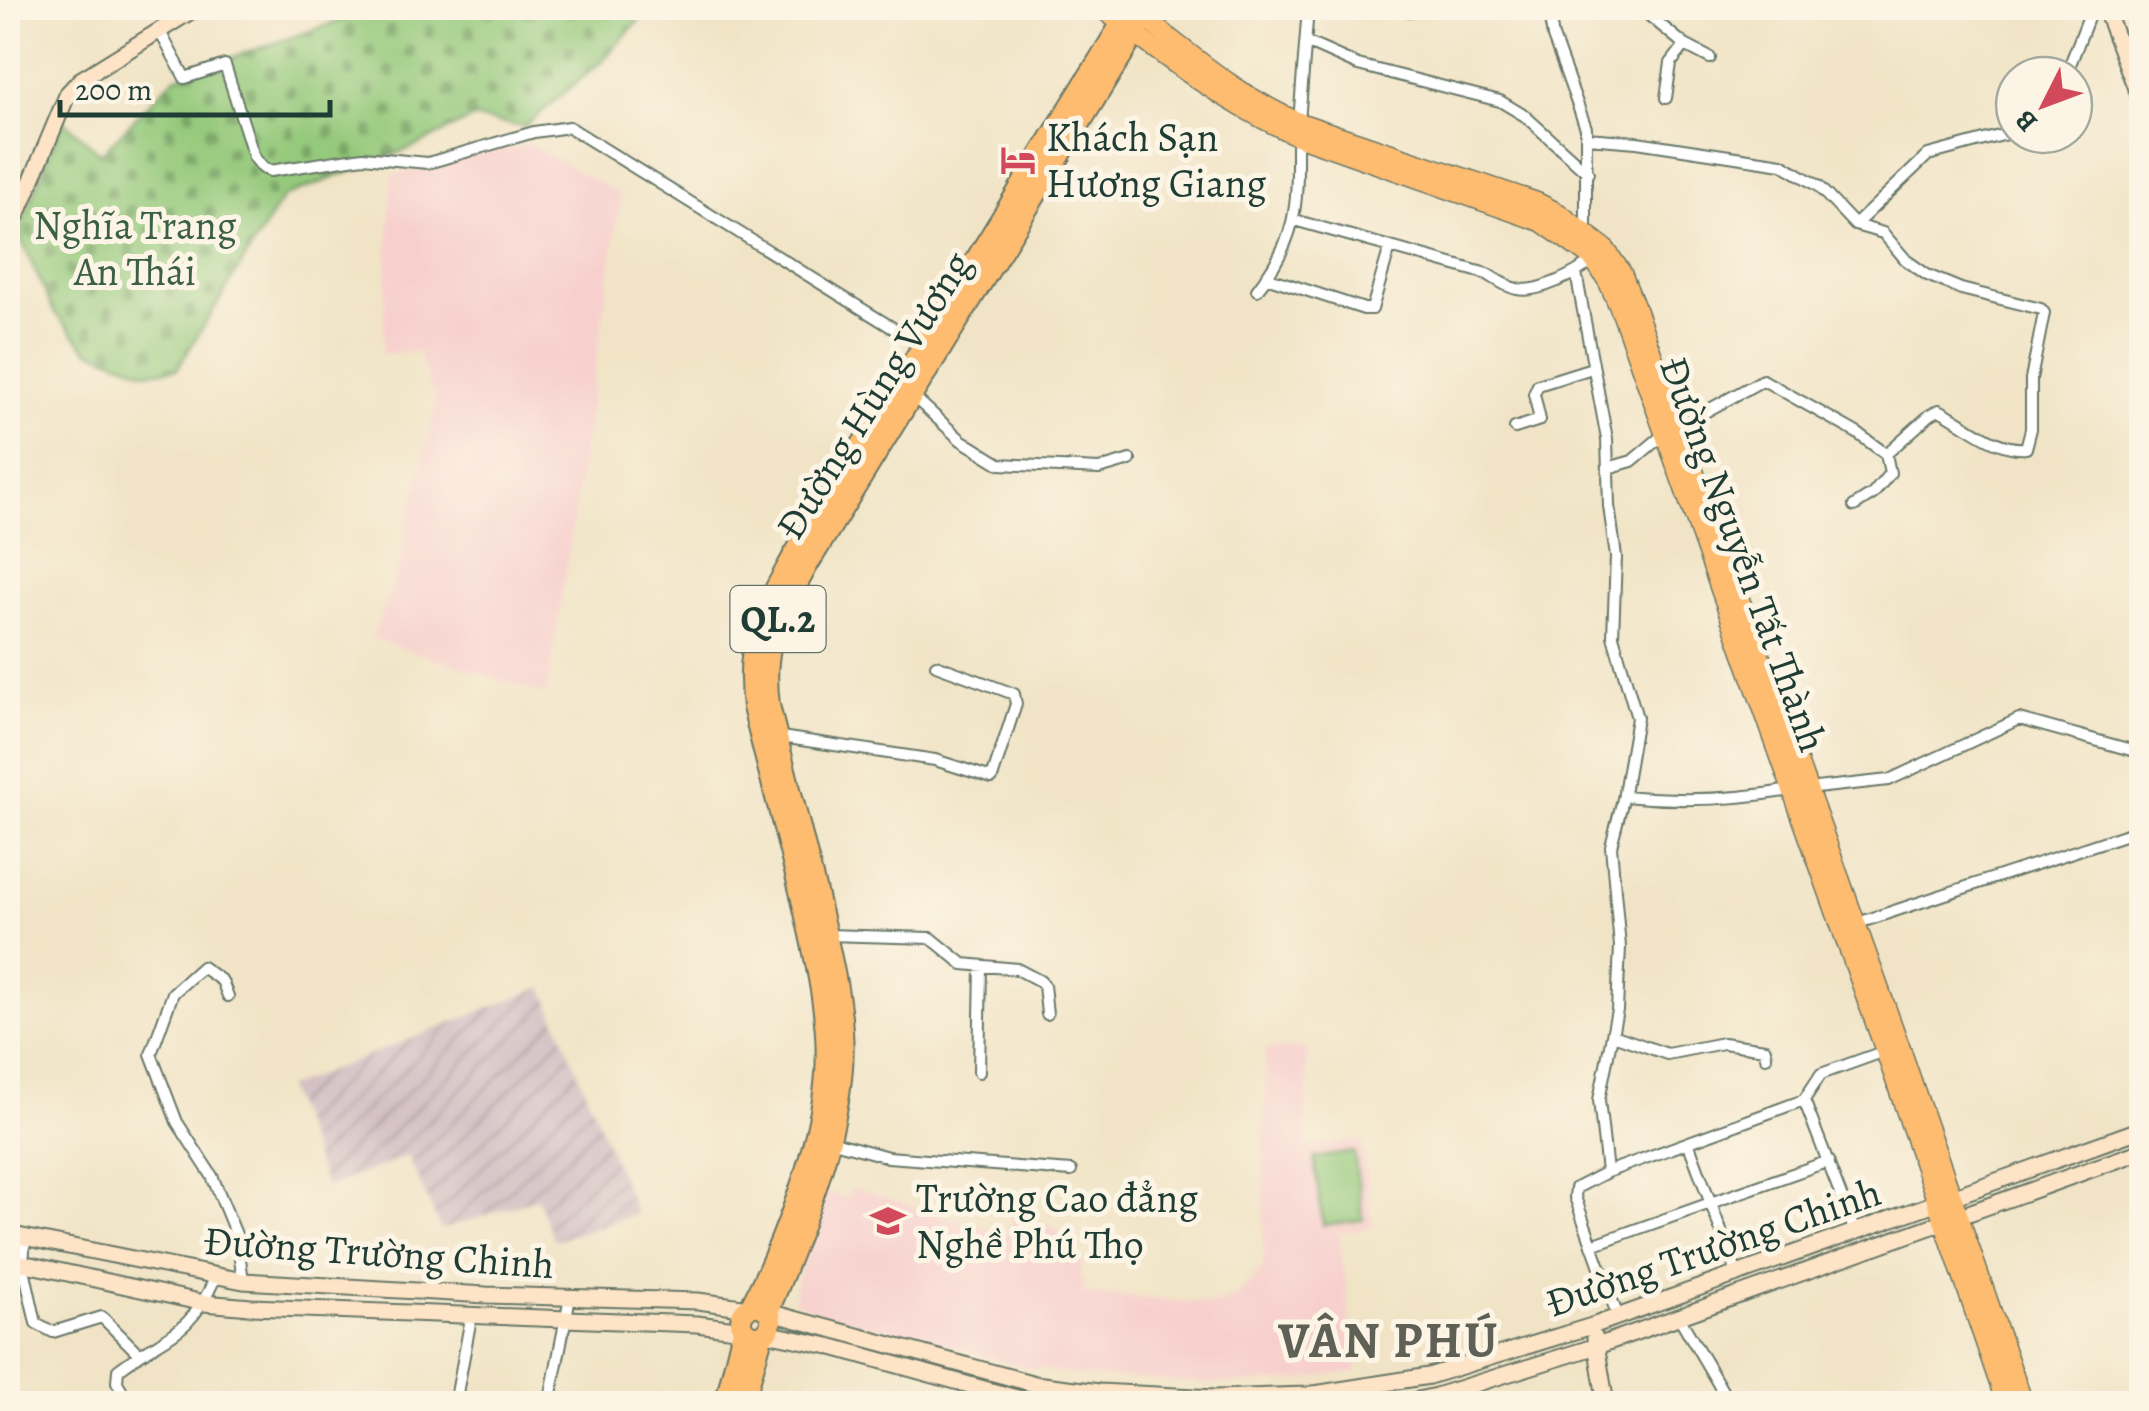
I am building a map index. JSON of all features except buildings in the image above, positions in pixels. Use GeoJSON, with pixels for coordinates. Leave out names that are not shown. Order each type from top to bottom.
{"type":"FeatureCollection","features":[{"type":"Feature","properties":{"kind":"highway","name":"Đường Hùng Vương"},"geometry":{"type":"LineString","coordinates":[[743,1404],[756,1321],[806,1216],[842,1078],[840,1017],[826,935],[749,668],[752,649],[763,612],[794,555],[931,351],[1135,15]]}},
{"type":"Feature","properties":{"kind":"highway","name":"Đường Hùng Vương"},"geometry":{"type":"LineString","coordinates":[[725,1404],[810,1154],[826,1076],[824,1019],[814,952],[768,735],[765,678],[771,636],[808,564],[914,397],[931,351]]}},
{"type":"Feature","properties":{"kind":"main road"},"geometry":{"type":"LineString","coordinates":[[8,228],[68,93],[94,69],[196,8]]}},
{"type":"Feature","properties":{"kind":"main road","name":"Đường Nguyễn Tất Thành"},"geometry":{"type":"LineString","coordinates":[[1101,8],[1135,15],[1204,87],[1287,124],[1531,217],[1565,236],[1593,259],[1608,282],[1670,431],[1799,790],[1886,1051],[2024,1404]]}},
{"type":"Feature","properties":{"kind":"main road"},"geometry":{"type":"LineString","coordinates":[[2105,8],[2142,104]]}},
{"type":"Feature","properties":{"kind":"main road","name":"Đường Nguyễn Tất Thành"},"geometry":{"type":"LineString","coordinates":[[1391,161],[1537,202],[1586,231],[1605,248],[1622,273],[1670,431]]}},
{"type":"Feature","properties":{"kind":"main road","name":"Đường Nguyễn Tất Thành"},"geometry":{"type":"LineString","coordinates":[[1799,790],[1856,924],[1948,1208],[2006,1404]]}},
{"type":"Feature","properties":{"kind":"main road","name":"Đường Trường Chinh"},"geometry":{"type":"LineString","coordinates":[[1404,1403],[1679,1317],[1948,1208],[2058,1158],[2142,1129]]}},
{"type":"Feature","properties":{"kind":"main road","name":"Đường Trường Chinh"},"geometry":{"type":"LineString","coordinates":[[15,1262],[204,1302],[471,1318],[697,1324],[756,1321],[1035,1384],[1099,1392],[1215,1398],[1308,1396],[1429,1376],[1618,1318],[1855,1232],[2065,1177],[2142,1151]]}},
{"type":"Feature","properties":{"kind":"main road"},"geometry":{"type":"LineString","coordinates":[[2058,1158],[2065,1177]]}},
{"type":"Feature","properties":{"kind":"main road","name":"Đường Trường Chinh"},"geometry":{"type":"LineString","coordinates":[[8,1234],[244,1281],[698,1301],[829,1346],[1038,1404]]}},
{"type":"Feature","properties":{"kind":"main road"},"geometry":{"type":"LineString","coordinates":[[1592,1326],[1606,1404]]}},
{"type":"Feature","properties":{"kind":"main road"},"geometry":{"type":"LineString","coordinates":[[1429,1376],[1436,1396]]}},
{"type":"Feature","properties":{"kind":"street"},"geometry":{"type":"LineString","coordinates":[[151,8],[165,26],[185,78],[225,65],[254,157],[263,168],[270,171],[363,157],[428,163],[534,132],[569,127],[931,351]]}},
{"type":"Feature","properties":{"kind":"street"},"geometry":{"type":"LineString","coordinates":[[1257,290],[1277,264],[1294,220],[1287,124],[1306,42],[1308,8]]}},
{"type":"Feature","properties":{"kind":"street"},"geometry":{"type":"LineString","coordinates":[[1401,8],[1415,8]]}},
{"type":"Feature","properties":{"kind":"street"},"geometry":{"type":"LineString","coordinates":[[1548,8],[1552,37],[1588,138],[1586,231]]}},
{"type":"Feature","properties":{"kind":"street"},"geometry":{"type":"LineString","coordinates":[[1640,8],[1685,45],[1710,58]]}},
{"type":"Feature","properties":{"kind":"street"},"geometry":{"type":"LineString","coordinates":[[2074,55],[2092,8]]}},
{"type":"Feature","properties":{"kind":"street"},"geometry":{"type":"LineString","coordinates":[[1306,42],[1358,65],[1500,102],[1525,116],[1588,172]]}},
{"type":"Feature","properties":{"kind":"street"},"geometry":{"type":"LineString","coordinates":[[1666,98],[1671,64],[1685,45]]}},
{"type":"Feature","properties":{"kind":"street"},"geometry":{"type":"LineString","coordinates":[[1855,225],[1928,155],[1994,137]]}},
{"type":"Feature","properties":{"kind":"street"},"geometry":{"type":"LineString","coordinates":[[1588,138],[1782,164],[1818,186],[1855,225],[1883,233],[1906,260],[1927,275],[1961,289],[2036,306],[2044,314],[2032,379],[2026,448],[1987,439],[1940,410],[1930,414],[1886,454]]}},
{"type":"Feature","properties":{"kind":"street"},"geometry":{"type":"LineString","coordinates":[[1294,220],[1487,274],[1524,290],[1576,273],[1593,259]]}},
{"type":"Feature","properties":{"kind":"street"},"geometry":{"type":"LineString","coordinates":[[1266,278],[1364,310],[1372,308],[1390,247]]}},
{"type":"Feature","properties":{"kind":"street"},"geometry":{"type":"LineString","coordinates":[[1576,273],[1602,412],[1608,468],[1616,557],[1612,636],[1637,718],[1611,846],[1620,947],[1612,1035],[1598,1100],[1607,1172]]}},
{"type":"Feature","properties":{"kind":"street"},"geometry":{"type":"LineString","coordinates":[[1515,428],[1540,420],[1534,394],[1538,385],[1592,368]]}},
{"type":"Feature","properties":{"kind":"street"},"geometry":{"type":"LineString","coordinates":[[1608,468],[1632,460],[1670,431],[1762,380],[1857,432],[1886,454],[1890,473],[1873,494],[1854,506]]}},
{"type":"Feature","properties":{"kind":"street"},"geometry":{"type":"LineString","coordinates":[[914,397],[962,440],[1000,464],[1099,470],[1130,460]]}},
{"type":"Feature","properties":{"kind":"street"},"geometry":{"type":"LineString","coordinates":[[768,735],[926,758],[992,778],[1016,704],[1014,694],[936,665]]}},
{"type":"Feature","properties":{"kind":"street"},"geometry":{"type":"LineString","coordinates":[[1624,796],[1738,800],[1889,780],[2019,719],[2142,753]]}},
{"type":"Feature","properties":{"kind":"street"},"geometry":{"type":"LineString","coordinates":[[1856,924],[2142,829]]}},
{"type":"Feature","properties":{"kind":"street"},"geometry":{"type":"LineString","coordinates":[[826,935],[929,937],[961,962],[1018,969],[1040,981],[1044,985],[1047,1014]]}},
{"type":"Feature","properties":{"kind":"street"},"geometry":{"type":"LineString","coordinates":[[980,1072],[981,966]]}},
{"type":"Feature","properties":{"kind":"street"},"geometry":{"type":"LineString","coordinates":[[228,996],[222,981],[202,967],[173,993],[151,1054],[177,1122],[212,1176],[237,1236],[244,1281]]}},
{"type":"Feature","properties":{"kind":"street"},"geometry":{"type":"LineString","coordinates":[[1612,1035],[1669,1054],[1723,1043],[1764,1050],[1766,1057]]}},
{"type":"Feature","properties":{"kind":"street"},"geometry":{"type":"LineString","coordinates":[[1618,1318],[1574,1191],[1581,1184],[1804,1100],[1821,1074],[1886,1051]]}},
{"type":"Feature","properties":{"kind":"street"},"geometry":{"type":"LineString","coordinates":[[1804,1100],[1855,1232]]}},
{"type":"Feature","properties":{"kind":"street"},"geometry":{"type":"LineString","coordinates":[[828,1140],[888,1157],[1071,1172]]}},
{"type":"Feature","properties":{"kind":"street"},"geometry":{"type":"LineString","coordinates":[[1688,1142],[1738,1274]]}},
{"type":"Feature","properties":{"kind":"street"},"geometry":{"type":"LineString","coordinates":[[1592,1244],[1829,1160]]}},
{"type":"Feature","properties":{"kind":"street"},"geometry":{"type":"LineString","coordinates":[[24,1238],[15,1262],[33,1317],[42,1328],[53,1332],[102,1317],[139,1354]]}},
{"type":"Feature","properties":{"kind":"street"},"geometry":{"type":"LineString","coordinates":[[130,1404],[116,1376],[139,1354],[170,1339],[204,1302],[214,1278]]}},
{"type":"Feature","properties":{"kind":"street"},"geometry":{"type":"LineString","coordinates":[[549,1404],[570,1298]]}},
{"type":"Feature","properties":{"kind":"street"},"geometry":{"type":"LineString","coordinates":[[1679,1317],[1730,1404]]}},
{"type":"Feature","properties":{"kind":"street"},"geometry":{"type":"LineString","coordinates":[[455,1404],[471,1318]]}},
{"type":"Feature","properties":{"kind":"shaded area"},"geometry":{"type":"Polygon","coordinates":[[[529,144],[621,195],[547,695],[372,638],[396,576],[436,402],[417,351],[382,354],[392,175],[529,144]]]}},
{"type":"Feature","properties":{"kind":"shaded area"},"geometry":{"type":"Polygon","coordinates":[[[543,987],[636,1214],[554,1241],[537,1198],[441,1230],[408,1156],[326,1187],[286,1088],[543,987]]]}},
{"type":"Feature","properties":{"kind":"shaded area","name":"Trường Cao đẳng Nghề Phú Thọ"},"geometry":{"type":"Polygon","coordinates":[[[1307,1048],[1307,1147],[1362,1140],[1373,1228],[1339,1233],[1357,1371],[1287,1382],[1213,1384],[1073,1375],[1030,1368],[810,1310],[794,1301],[796,1283],[826,1191],[848,1198],[852,1187],[1006,1235],[1013,1214],[1057,1229],[1060,1235],[1068,1236],[1083,1264],[1079,1274],[1084,1284],[1082,1293],[1215,1304],[1235,1297],[1263,1266],[1265,1049],[1307,1048]]]}},
{"type":"Feature","properties":{"kind":"green space","name":"Nghĩa Trang An Thái"},"geometry":{"type":"Polygon","coordinates":[[[349,8],[650,8],[603,60],[524,127],[473,118],[414,147],[283,197],[177,369],[147,372],[88,350],[54,312],[18,233],[63,120],[101,154],[175,77],[354,16],[349,8]]]}},
{"type":"Feature","properties":{"kind":"green space"},"geometry":{"type":"Polygon","coordinates":[[[1354,1152],[1363,1220],[1323,1225],[1314,1158],[1354,1152]]]}},
{"type":"Feature","properties":{"kind":"place","name":"Khách Sạn Hương Giang"},"geometry":{"type":"Point","coordinates":[1018,160]}},
{"type":"Feature","properties":{"kind":"place","name":"Trường Cao đẳng Nghề Phú Thọ"},"geometry":{"type":"Point","coordinates":[888,1221]}},
{"type":"Feature","properties":{"kind":"district","name":"VÂN PHÚ"},"geometry":{"type":"Point","coordinates":[1389,1339]}}]}
